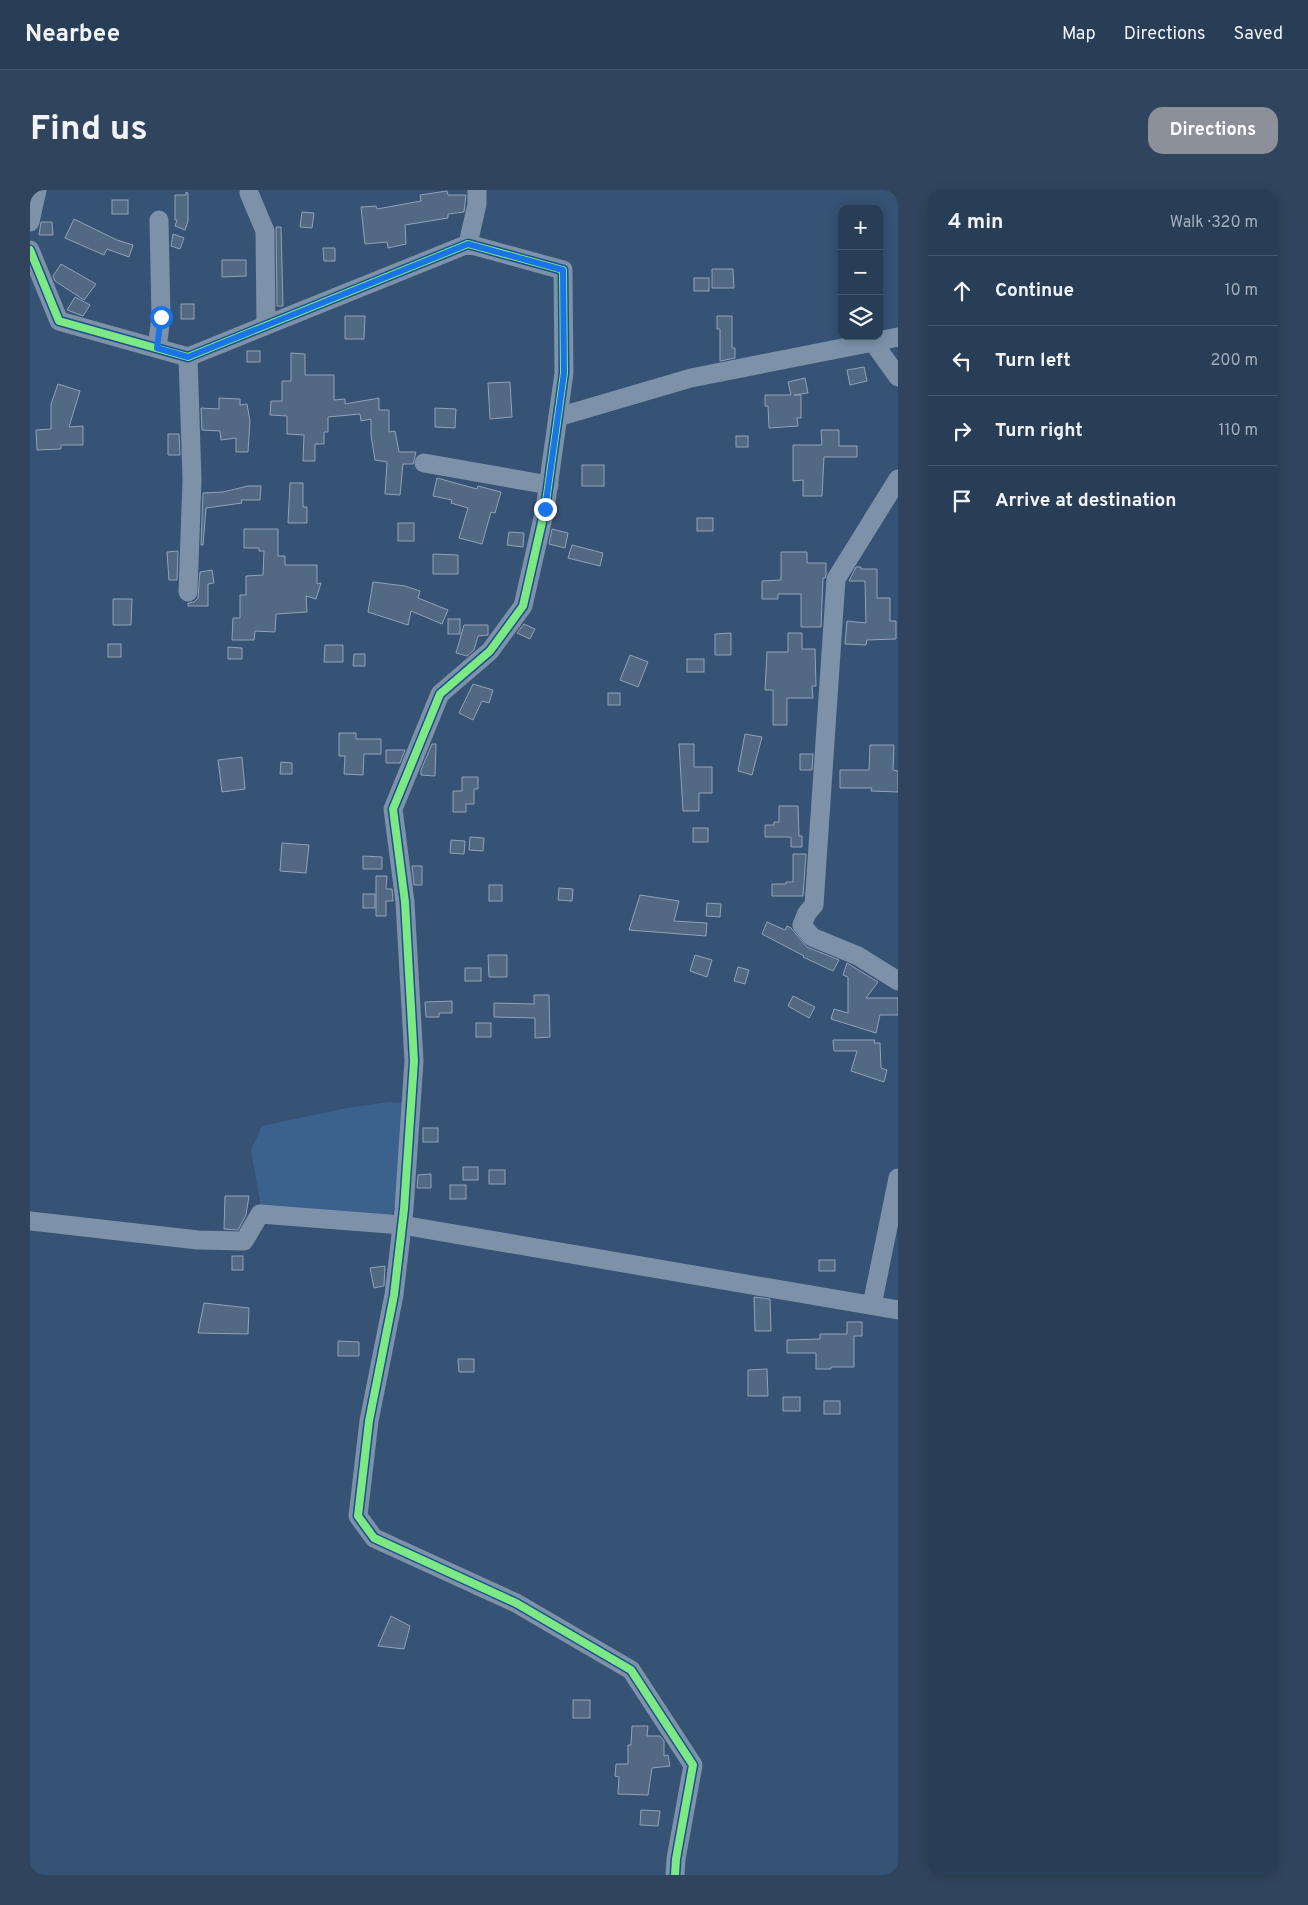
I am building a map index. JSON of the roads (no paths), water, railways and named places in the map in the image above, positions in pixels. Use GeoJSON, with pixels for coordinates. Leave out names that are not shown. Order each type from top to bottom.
{"type":"FeatureCollection","features":[{"type":"Feature","properties":{"kind":"street"},"geometry":{"type":"LineString","coordinates":[[30,222],[37,190]]}},
{"type":"Feature","properties":{"kind":"street"},"geometry":{"type":"LineString","coordinates":[[468,244],[477,204],[478,190]]}},
{"type":"Feature","properties":{"kind":"street"},"geometry":{"type":"LineString","coordinates":[[249,193],[265,232],[266,325]]}},
{"type":"Feature","properties":{"kind":"street"},"geometry":{"type":"LineString","coordinates":[[157,348],[161,317],[159,220]]}},
{"type":"Feature","properties":{"kind":"street"},"geometry":{"type":"LineString","coordinates":[[30,250],[59,321],[188,357],[468,244],[563,270],[564,373],[545,509],[523,606],[490,651],[440,694],[393,809],[405,902],[414,1061],[402,1225],[394,1295],[369,1421],[358,1516],[374,1538],[516,1604],[631,1670],[693,1765],[676,1859],[675,1875]]}},
{"type":"Feature","properties":{"kind":"street"},"geometry":{"type":"LineString","coordinates":[[558,416],[691,378],[898,337]]}},
{"type":"Feature","properties":{"kind":"street"},"geometry":{"type":"LineString","coordinates":[[873,342],[898,377]]}},
{"type":"Feature","properties":{"kind":"street"},"geometry":{"type":"LineString","coordinates":[[188,357],[192,480],[188,592]]}},
{"type":"Feature","properties":{"kind":"street"},"geometry":{"type":"LineString","coordinates":[[424,463],[548,485]]}},
{"type":"Feature","properties":{"kind":"street"},"geometry":{"type":"LineString","coordinates":[[898,479],[836,579],[814,905],[807,913],[802,925],[812,937],[858,956],[898,981]]}},
{"type":"Feature","properties":{"kind":"street"},"geometry":{"type":"LineString","coordinates":[[872,1305],[898,1178]]}},
{"type":"Feature","properties":{"kind":"street"},"geometry":{"type":"LineString","coordinates":[[30,1221],[198,1240],[244,1241],[260,1214],[402,1225],[898,1310]]}},
{"type":"Feature","properties":{"kind":"water"},"geometry":{"type":"Polygon","coordinates":[[[389,1102],[406,1103],[399,1186],[391,1218],[261,1208],[251,1150],[262,1126],[347,1108],[389,1102]]]}}]}
